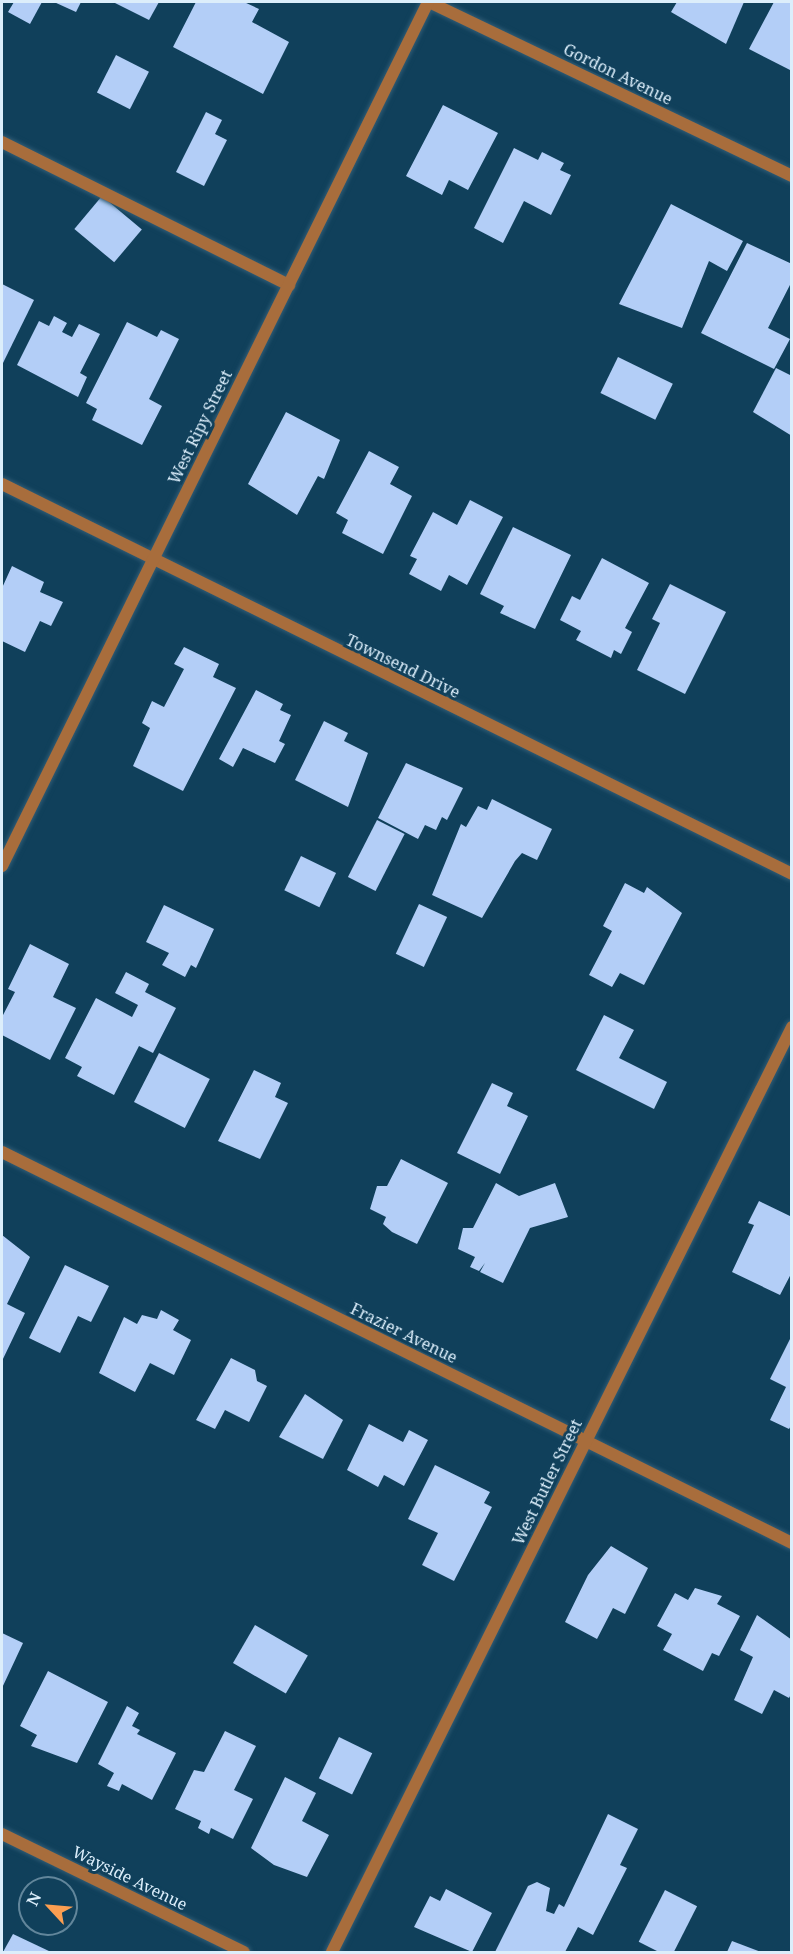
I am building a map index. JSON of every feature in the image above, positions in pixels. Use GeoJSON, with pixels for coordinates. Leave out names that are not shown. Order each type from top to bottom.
{"type":"FeatureCollection","features":[{"type":"Feature","properties":{"kind":"street","name":"Gordon Avenue"},"geometry":{"type":"LineString","coordinates":[[429,2],[792,176]]}},
{"type":"Feature","properties":{"kind":"street","name":"West Ripy Street"},"geometry":{"type":"LineString","coordinates":[[2,866],[429,2]]}},
{"type":"Feature","properties":{"kind":"street"},"geometry":{"type":"LineString","coordinates":[[2,142],[289,285]]}},
{"type":"Feature","properties":{"kind":"street","name":"Townsend Drive"},"geometry":{"type":"LineString","coordinates":[[2,484],[152,562],[792,874]]}},
{"type":"Feature","properties":{"kind":"street","name":"West Butler Street"},"geometry":{"type":"LineString","coordinates":[[332,1953],[792,1027]]}},
{"type":"Feature","properties":{"kind":"street","name":"Frazier Avenue"},"geometry":{"type":"LineString","coordinates":[[2,1152],[792,1543]]}},
{"type":"Feature","properties":{"kind":"street","name":"Wayside Avenue"},"geometry":{"type":"LineString","coordinates":[[2,1834],[244,1953]]}},
{"type":"Feature","properties":{"kind":"building"},"geometry":{"type":"Polygon","coordinates":[[[14,2],[42,2],[30,24],[8,12],[14,2]]]}},
{"type":"Feature","properties":{"kind":"building"},"geometry":{"type":"Polygon","coordinates":[[[54,2],[81,2],[76,12],[54,2]]]}},
{"type":"Feature","properties":{"kind":"building"},"geometry":{"type":"Polygon","coordinates":[[[113,2],[159,2],[149,20],[113,2]]]}},
{"type":"Feature","properties":{"kind":"building"},"geometry":{"type":"Polygon","coordinates":[[[196,2],[244,2],[259,9],[252,22],[289,42],[263,94],[173,47],[196,2]]]}},
{"type":"Feature","properties":{"kind":"building"},"geometry":{"type":"Polygon","coordinates":[[[677,2],[744,2],[726,44],[671,12],[677,2]]]}},
{"type":"Feature","properties":{"kind":"building"},"geometry":{"type":"Polygon","coordinates":[[[774,2],[792,2],[792,71],[749,49],[774,2]]]}},
{"type":"Feature","properties":{"kind":"building"},"geometry":{"type":"Polygon","coordinates":[[[116,55],[149,72],[130,109],[97,92],[116,55]]]}},
{"type":"Feature","properties":{"kind":"building"},"geometry":{"type":"Polygon","coordinates":[[[443,105],[498,133],[468,190],[449,180],[442,195],[406,176],[443,105]]]}},
{"type":"Feature","properties":{"kind":"building"},"geometry":{"type":"Polygon","coordinates":[[[206,112],[222,120],[215,134],[227,140],[204,186],[176,172],[206,112]]]}},
{"type":"Feature","properties":{"kind":"building"},"geometry":{"type":"Polygon","coordinates":[[[514,148],[538,160],[542,152],[564,163],[560,170],[571,175],[551,215],[524,201],[503,243],[474,228],[514,148]]]}},
{"type":"Feature","properties":{"kind":"building"},"geometry":{"type":"Polygon","coordinates":[[[102,196],[142,229],[114,262],[74,229],[102,196]]]}},
{"type":"Feature","properties":{"kind":"building"},"geometry":{"type":"Polygon","coordinates":[[[671,204],[743,241],[727,271],[709,261],[682,328],[619,304],[671,204]]]}},
{"type":"Feature","properties":{"kind":"building"},"geometry":{"type":"Polygon","coordinates":[[[747,243],[792,264],[792,281],[768,328],[790,339],[774,369],[701,333],[747,243]]]}},
{"type":"Feature","properties":{"kind":"building"},"geometry":{"type":"Polygon","coordinates":[[[2,284],[34,300],[2,365],[2,284]]]}},
{"type":"Feature","properties":{"kind":"building"},"geometry":{"type":"Polygon","coordinates":[[[54,316],[67,323],[62,332],[72,337],[79,324],[100,334],[80,373],[87,377],[78,397],[17,365],[39,321],[49,326],[54,316]]]}},
{"type":"Feature","properties":{"kind":"building"},"geometry":{"type":"Polygon","coordinates":[[[127,322],[157,337],[161,330],[179,339],[149,399],[162,406],[142,445],[92,420],[97,409],[86,403],[127,322]]]}},
{"type":"Feature","properties":{"kind":"building"},"geometry":{"type":"Polygon","coordinates":[[[618,357],[673,384],[655,420],[600,393],[618,357]]]}},
{"type":"Feature","properties":{"kind":"building"},"geometry":{"type":"Polygon","coordinates":[[[776,368],[792,376],[792,436],[753,412],[776,368]]]}},
{"type":"Feature","properties":{"kind":"building"},"geometry":{"type":"Polygon","coordinates":[[[286,412],[340,440],[324,479],[318,476],[297,515],[248,484],[286,412]]]}},
{"type":"Feature","properties":{"kind":"building"},"geometry":{"type":"Polygon","coordinates":[[[369,451],[399,467],[390,484],[412,496],[383,554],[342,533],[348,520],[336,513],[369,451]]]}},
{"type":"Feature","properties":{"kind":"building"},"geometry":{"type":"Polygon","coordinates":[[[470,500],[503,517],[467,585],[449,575],[441,591],[409,574],[417,559],[410,556],[433,512],[457,525],[470,500]]]}},
{"type":"Feature","properties":{"kind":"building"},"geometry":{"type":"Polygon","coordinates":[[[513,527],[571,555],[535,629],[500,613],[504,606],[480,594],[513,527]]]}},
{"type":"Feature","properties":{"kind":"building"},"geometry":{"type":"Polygon","coordinates":[[[602,558],[649,583],[625,628],[632,632],[621,654],[614,650],[611,658],[576,640],[581,631],[560,620],[572,596],[580,600],[602,558]]]}},
{"type":"Feature","properties":{"kind":"building"},"geometry":{"type":"Polygon","coordinates":[[[12,566],[44,582],[40,592],[63,602],[51,626],[40,621],[25,652],[2,641],[2,588],[12,566]]]}},
{"type":"Feature","properties":{"kind":"building"},"geometry":{"type":"Polygon","coordinates":[[[670,584],[726,612],[685,694],[637,670],[660,623],[652,619],[670,584]]]}},
{"type":"Feature","properties":{"kind":"building"},"geometry":{"type":"Polygon","coordinates":[[[184,647],[219,664],[213,677],[236,688],[183,791],[133,766],[150,728],[142,723],[152,701],[164,707],[184,669],[174,664],[184,647]]]}},
{"type":"Feature","properties":{"kind":"building"},"geometry":{"type":"Polygon","coordinates":[[[256,690],[283,704],[280,710],[291,715],[279,741],[285,744],[275,763],[243,748],[233,767],[219,759],[256,690]]]}},
{"type":"Feature","properties":{"kind":"building"},"geometry":{"type":"Polygon","coordinates":[[[324,721],[348,733],[344,741],[368,753],[348,807],[295,780],[324,721]]]}},
{"type":"Feature","properties":{"kind":"building"},"geometry":{"type":"Polygon","coordinates":[[[406,763],[463,788],[447,820],[442,817],[436,830],[425,825],[418,839],[378,818],[406,763]]]}},
{"type":"Feature","properties":{"kind":"building"},"geometry":{"type":"Polygon","coordinates":[[[492,799],[552,829],[537,860],[522,853],[515,861],[482,918],[432,895],[461,824],[466,827],[478,806],[487,810],[492,799]]]}},
{"type":"Feature","properties":{"kind":"building"},"geometry":{"type":"Polygon","coordinates":[[[377,820],[405,834],[376,891],[348,877],[377,820]]]}},
{"type":"Feature","properties":{"kind":"building"},"geometry":{"type":"Polygon","coordinates":[[[301,856],[336,873],[319,907],[284,890],[301,856]]]}},
{"type":"Feature","properties":{"kind":"building"},"geometry":{"type":"Polygon","coordinates":[[[625,883],[644,893],[647,887],[682,913],[644,985],[620,973],[612,987],[589,975],[612,931],[603,926],[625,883]]]}},
{"type":"Feature","properties":{"kind":"building"},"geometry":{"type":"Polygon","coordinates":[[[419,904],[447,917],[424,967],[396,954],[419,904]]]}},
{"type":"Feature","properties":{"kind":"building"},"geometry":{"type":"Polygon","coordinates":[[[164,905],[214,929],[196,968],[191,965],[185,977],[162,965],[169,953],[146,942],[164,905]]]}},
{"type":"Feature","properties":{"kind":"building"},"geometry":{"type":"Polygon","coordinates":[[[30,944],[69,964],[53,997],[76,1008],[50,1060],[2,1035],[2,1017],[15,992],[8,989],[30,944]]]}},
{"type":"Feature","properties":{"kind":"building"},"geometry":{"type":"Polygon","coordinates":[[[126,972],[149,984],[145,992],[176,1008],[153,1053],[139,1046],[114,1095],[77,1076],[82,1067],[65,1058],[96,998],[132,1017],[138,1005],[115,993],[126,972]]]}},
{"type":"Feature","properties":{"kind":"building"},"geometry":{"type":"Polygon","coordinates":[[[604,1015],[634,1030],[619,1058],[667,1082],[654,1109],[576,1070],[604,1015]]]}},
{"type":"Feature","properties":{"kind":"building"},"geometry":{"type":"Polygon","coordinates":[[[159,1053],[210,1079],[185,1128],[134,1102],[159,1053]]]}},
{"type":"Feature","properties":{"kind":"building"},"geometry":{"type":"Polygon","coordinates":[[[254,1070],[281,1083],[275,1097],[288,1103],[260,1159],[218,1141],[254,1070]]]}},
{"type":"Feature","properties":{"kind":"building"},"geometry":{"type":"Polygon","coordinates":[[[492,1083],[513,1093],[507,1106],[528,1116],[500,1174],[457,1153],[492,1083]]]}},
{"type":"Feature","properties":{"kind":"building"},"geometry":{"type":"Polygon","coordinates":[[[401,1159],[448,1183],[417,1244],[392,1232],[383,1224],[386,1217],[370,1209],[377,1186],[387,1186],[401,1159]]]}},
{"type":"Feature","properties":{"kind":"building"},"geometry":{"type":"Polygon","coordinates":[[[496,1183],[519,1196],[555,1183],[568,1217],[530,1228],[503,1283],[480,1272],[485,1263],[479,1271],[470,1267],[475,1257],[458,1249],[463,1228],[473,1228],[496,1183]]]}},
{"type":"Feature","properties":{"kind":"building"},"geometry":{"type":"Polygon","coordinates":[[[759,1201],[792,1217],[792,1272],[780,1295],[732,1272],[754,1225],[748,1223],[759,1201]]]}},
{"type":"Feature","properties":{"kind":"building"},"geometry":{"type":"Polygon","coordinates":[[[2,1235],[30,1257],[7,1304],[25,1313],[2,1361],[2,1235]]]}},
{"type":"Feature","properties":{"kind":"building"},"geometry":{"type":"Polygon","coordinates":[[[65,1265],[109,1286],[91,1322],[78,1316],[60,1353],[29,1338],[65,1265]]]}},
{"type":"Feature","properties":{"kind":"building"},"geometry":{"type":"Polygon","coordinates":[[[161,1310],[179,1320],[173,1330],[191,1340],[174,1375],[150,1363],[135,1392],[99,1373],[124,1317],[137,1324],[142,1315],[157,1319],[161,1310]]]}},
{"type":"Feature","properties":{"kind":"building"},"geometry":{"type":"Polygon","coordinates":[[[792,1335],[792,1424],[789,1429],[770,1420],[786,1387],[770,1379],[792,1335]]]}},
{"type":"Feature","properties":{"kind":"building"},"geometry":{"type":"Polygon","coordinates":[[[231,1358],[255,1370],[257,1381],[267,1386],[249,1422],[225,1410],[215,1429],[196,1420],[231,1358]]]}},
{"type":"Feature","properties":{"kind":"building"},"geometry":{"type":"Polygon","coordinates":[[[305,1394],[343,1420],[323,1459],[279,1437],[305,1394]]]}},
{"type":"Feature","properties":{"kind":"building"},"geometry":{"type":"Polygon","coordinates":[[[369,1424],[403,1442],[409,1430],[428,1440],[404,1486],[384,1475],[378,1487],[347,1470],[369,1424]]]}},
{"type":"Feature","properties":{"kind":"building"},"geometry":{"type":"Polygon","coordinates":[[[435,1465],[490,1492],[484,1503],[492,1507],[454,1581],[422,1565],[438,1533],[408,1519],[435,1465]]]}},
{"type":"Feature","properties":{"kind":"building"},"geometry":{"type":"Polygon","coordinates":[[[611,1546],[648,1568],[625,1614],[613,1608],[597,1639],[565,1622],[588,1575],[611,1546]]]}},
{"type":"Feature","properties":{"kind":"building"},"geometry":{"type":"Polygon","coordinates":[[[695,1588],[722,1596],[717,1604],[740,1616],[719,1656],[712,1653],[703,1671],[663,1650],[672,1634],[657,1626],[675,1593],[688,1600],[695,1588]]]}},
{"type":"Feature","properties":{"kind":"building"},"geometry":{"type":"Polygon","coordinates":[[[757,1615],[792,1640],[792,1692],[789,1698],[774,1690],[762,1714],[734,1700],[753,1657],[740,1650],[757,1615]]]}},
{"type":"Feature","properties":{"kind":"building"},"geometry":{"type":"Polygon","coordinates":[[[255,1625],[308,1656],[286,1694],[233,1663],[255,1625]]]}},
{"type":"Feature","properties":{"kind":"building"},"geometry":{"type":"Polygon","coordinates":[[[2,1633],[23,1643],[2,1688],[2,1633]]]}},
{"type":"Feature","properties":{"kind":"building"},"geometry":{"type":"Polygon","coordinates":[[[48,1671],[108,1702],[77,1763],[31,1746],[37,1735],[20,1726],[48,1671]]]}},
{"type":"Feature","properties":{"kind":"building"},"geometry":{"type":"Polygon","coordinates":[[[127,1706],[139,1713],[132,1726],[140,1730],[137,1734],[176,1753],[152,1800],[122,1784],[119,1791],[107,1786],[114,1773],[98,1764],[127,1706]]]}},
{"type":"Feature","properties":{"kind":"building"},"geometry":{"type":"Polygon","coordinates":[[[225,1731],[256,1746],[234,1790],[253,1799],[233,1839],[211,1828],[209,1834],[198,1828],[201,1821],[175,1809],[194,1770],[204,1772],[225,1731]]]}},
{"type":"Feature","properties":{"kind":"building"},"geometry":{"type":"Polygon","coordinates":[[[339,1737],[372,1753],[352,1795],[319,1778],[339,1737]]]}},
{"type":"Feature","properties":{"kind":"building"},"geometry":{"type":"Polygon","coordinates":[[[285,1777],[316,1793],[302,1821],[329,1835],[307,1877],[274,1865],[251,1848],[285,1777]]]}},
{"type":"Feature","properties":{"kind":"building"},"geometry":{"type":"Polygon","coordinates":[[[608,1814],[638,1829],[620,1865],[627,1868],[593,1935],[578,1927],[565,1952],[495,1952],[528,1886],[537,1882],[550,1888],[546,1911],[554,1914],[559,1904],[564,1907],[608,1814]]]}},
{"type":"Feature","properties":{"kind":"building"},"geometry":{"type":"Polygon","coordinates":[[[446,1889],[492,1913],[472,1952],[414,1927],[430,1896],[440,1901],[446,1889]]]}},
{"type":"Feature","properties":{"kind":"building"},"geometry":{"type":"Polygon","coordinates":[[[665,1890],[697,1906],[674,1952],[659,1952],[639,1942],[665,1890]]]}},
{"type":"Feature","properties":{"kind":"building"},"geometry":{"type":"Polygon","coordinates":[[[13,1934],[51,1952],[3,1952],[13,1934]]]}},
{"type":"Feature","properties":{"kind":"building"},"geometry":{"type":"Polygon","coordinates":[[[732,1941],[761,1952],[727,1952],[732,1941]]]}}]}
